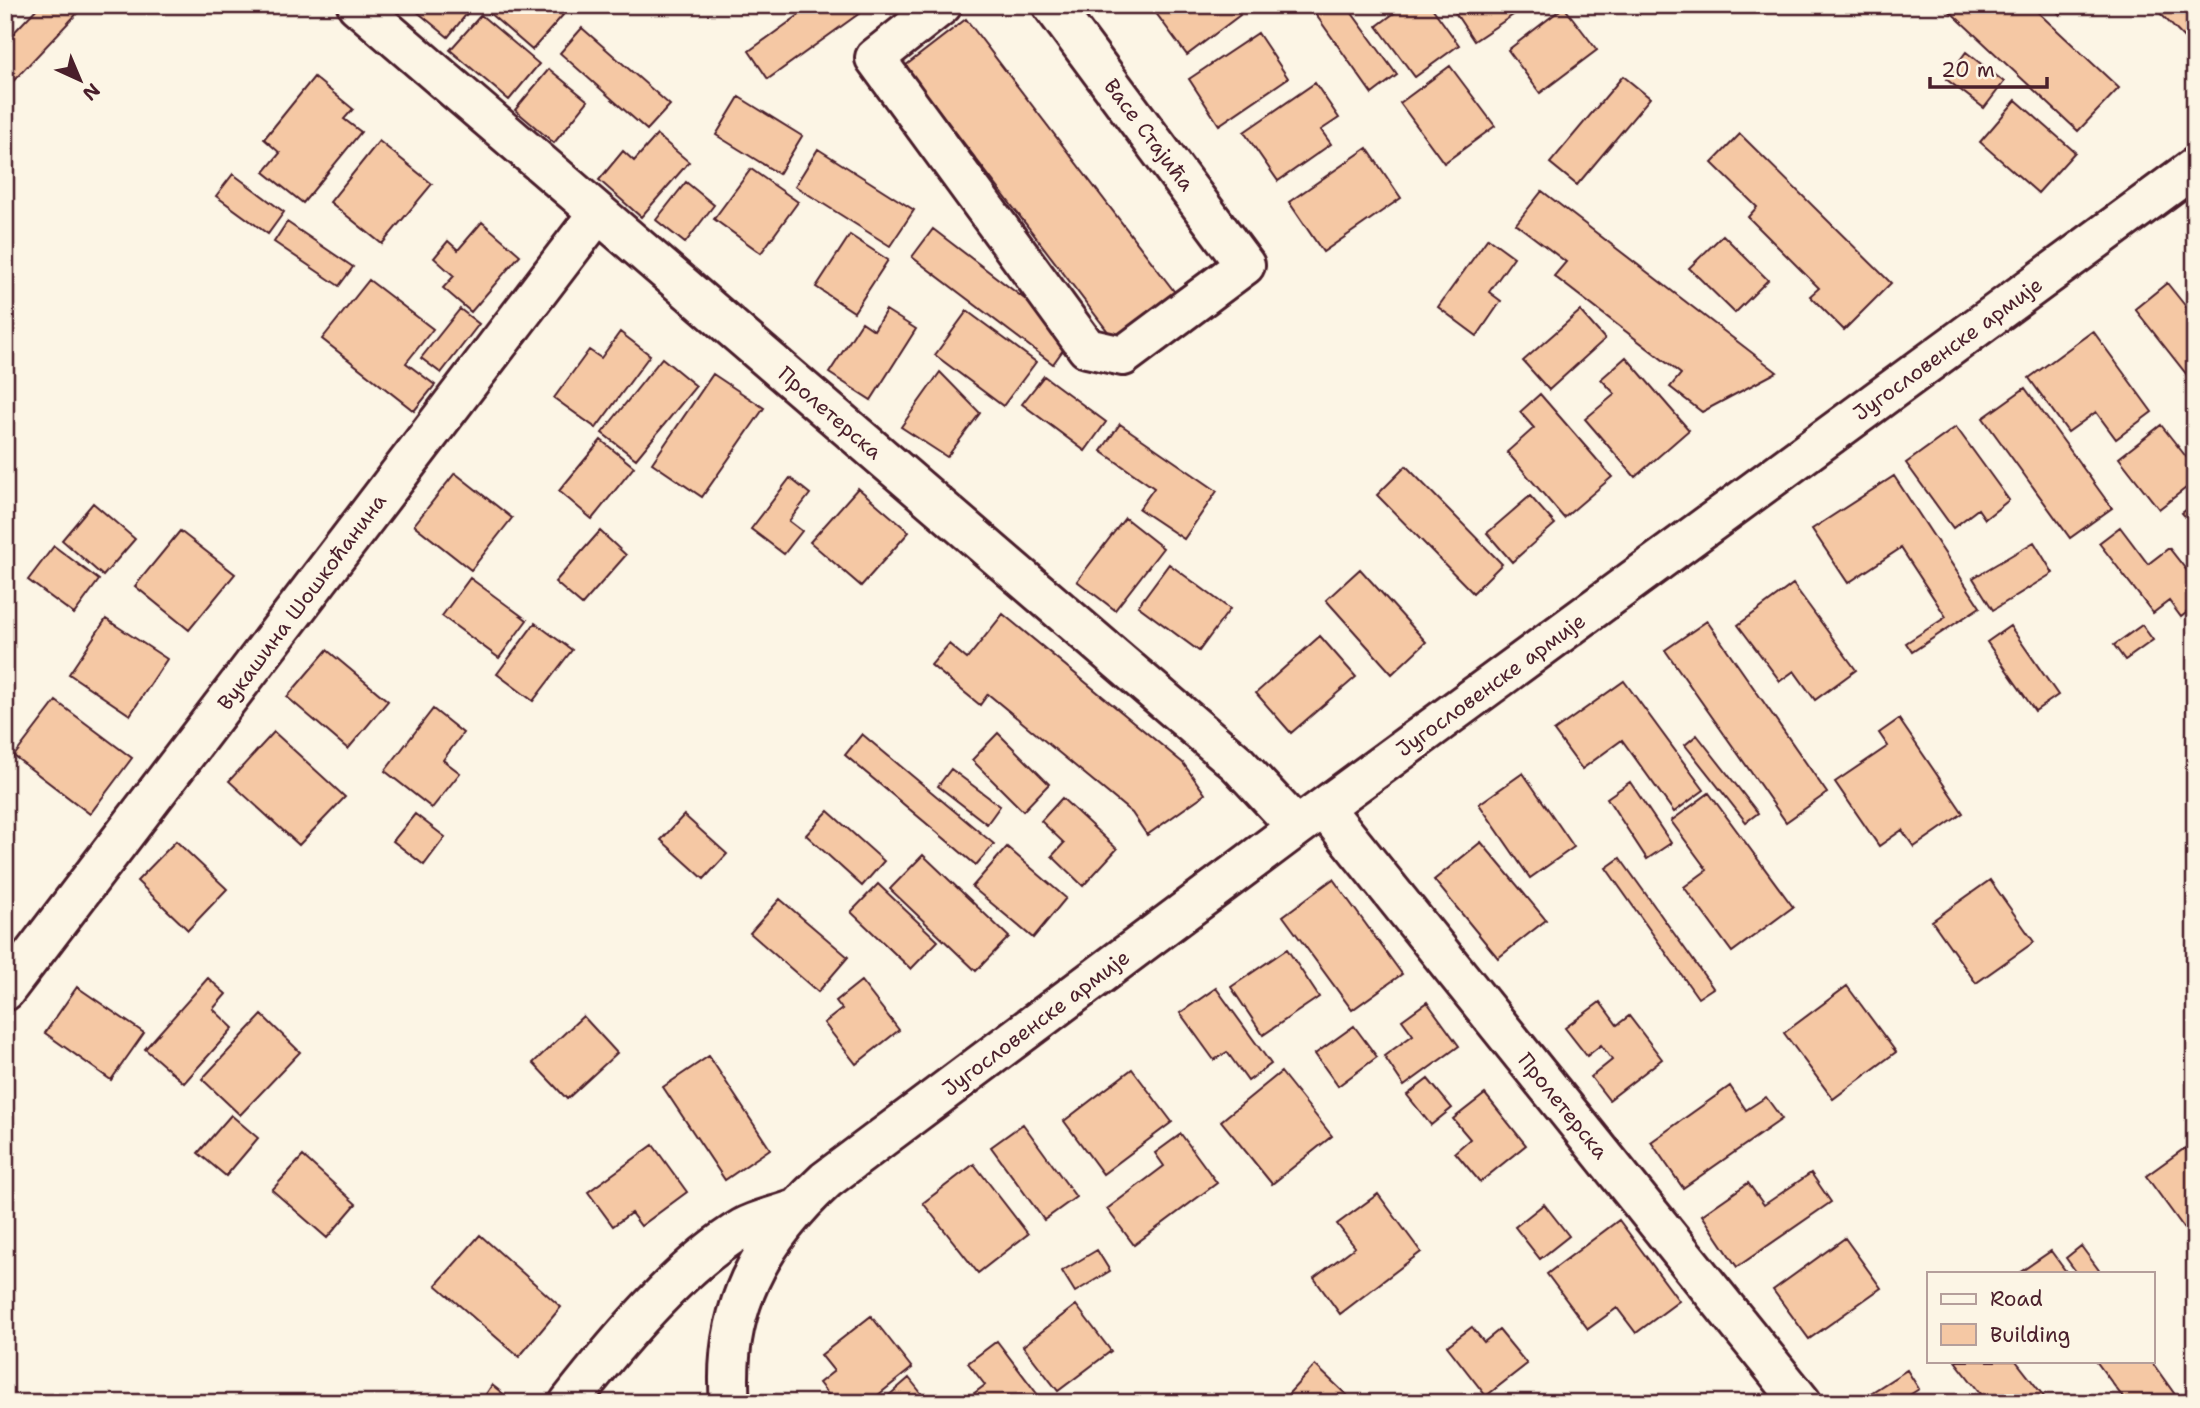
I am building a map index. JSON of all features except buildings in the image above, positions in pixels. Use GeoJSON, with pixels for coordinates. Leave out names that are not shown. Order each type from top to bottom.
{"type":"FeatureCollection","features":[{"type":"Feature","properties":{"kind":"street","name":"Пролетерска"},"geometry":{"type":"LineString","coordinates":[[358,5],[1237,763],[1311,817],[1802,1403]]}},
{"type":"Feature","properties":{"kind":"street","name":"Васе Стајића"},"geometry":{"type":"LineString","coordinates":[[942,5],[875,58],[1087,348],[1123,356],[1245,265],[1052,5]]}},
{"type":"Feature","properties":{"kind":"street","name":"Југословенске армије"},"geometry":{"type":"LineString","coordinates":[[730,1403],[728,1374],[747,1282],[766,1245],[793,1210],[826,1180],[1311,817],[2195,167]]}},
{"type":"Feature","properties":{"kind":"street","name":"Вукашина Шошкоћанина"},"geometry":{"type":"LineString","coordinates":[[5,991],[598,213]]}},
{"type":"Feature","properties":{"kind":"street","name":"Југословенске армије"},"geometry":{"type":"LineString","coordinates":[[586,1399],[696,1261],[744,1227],[793,1210]]}}]}
